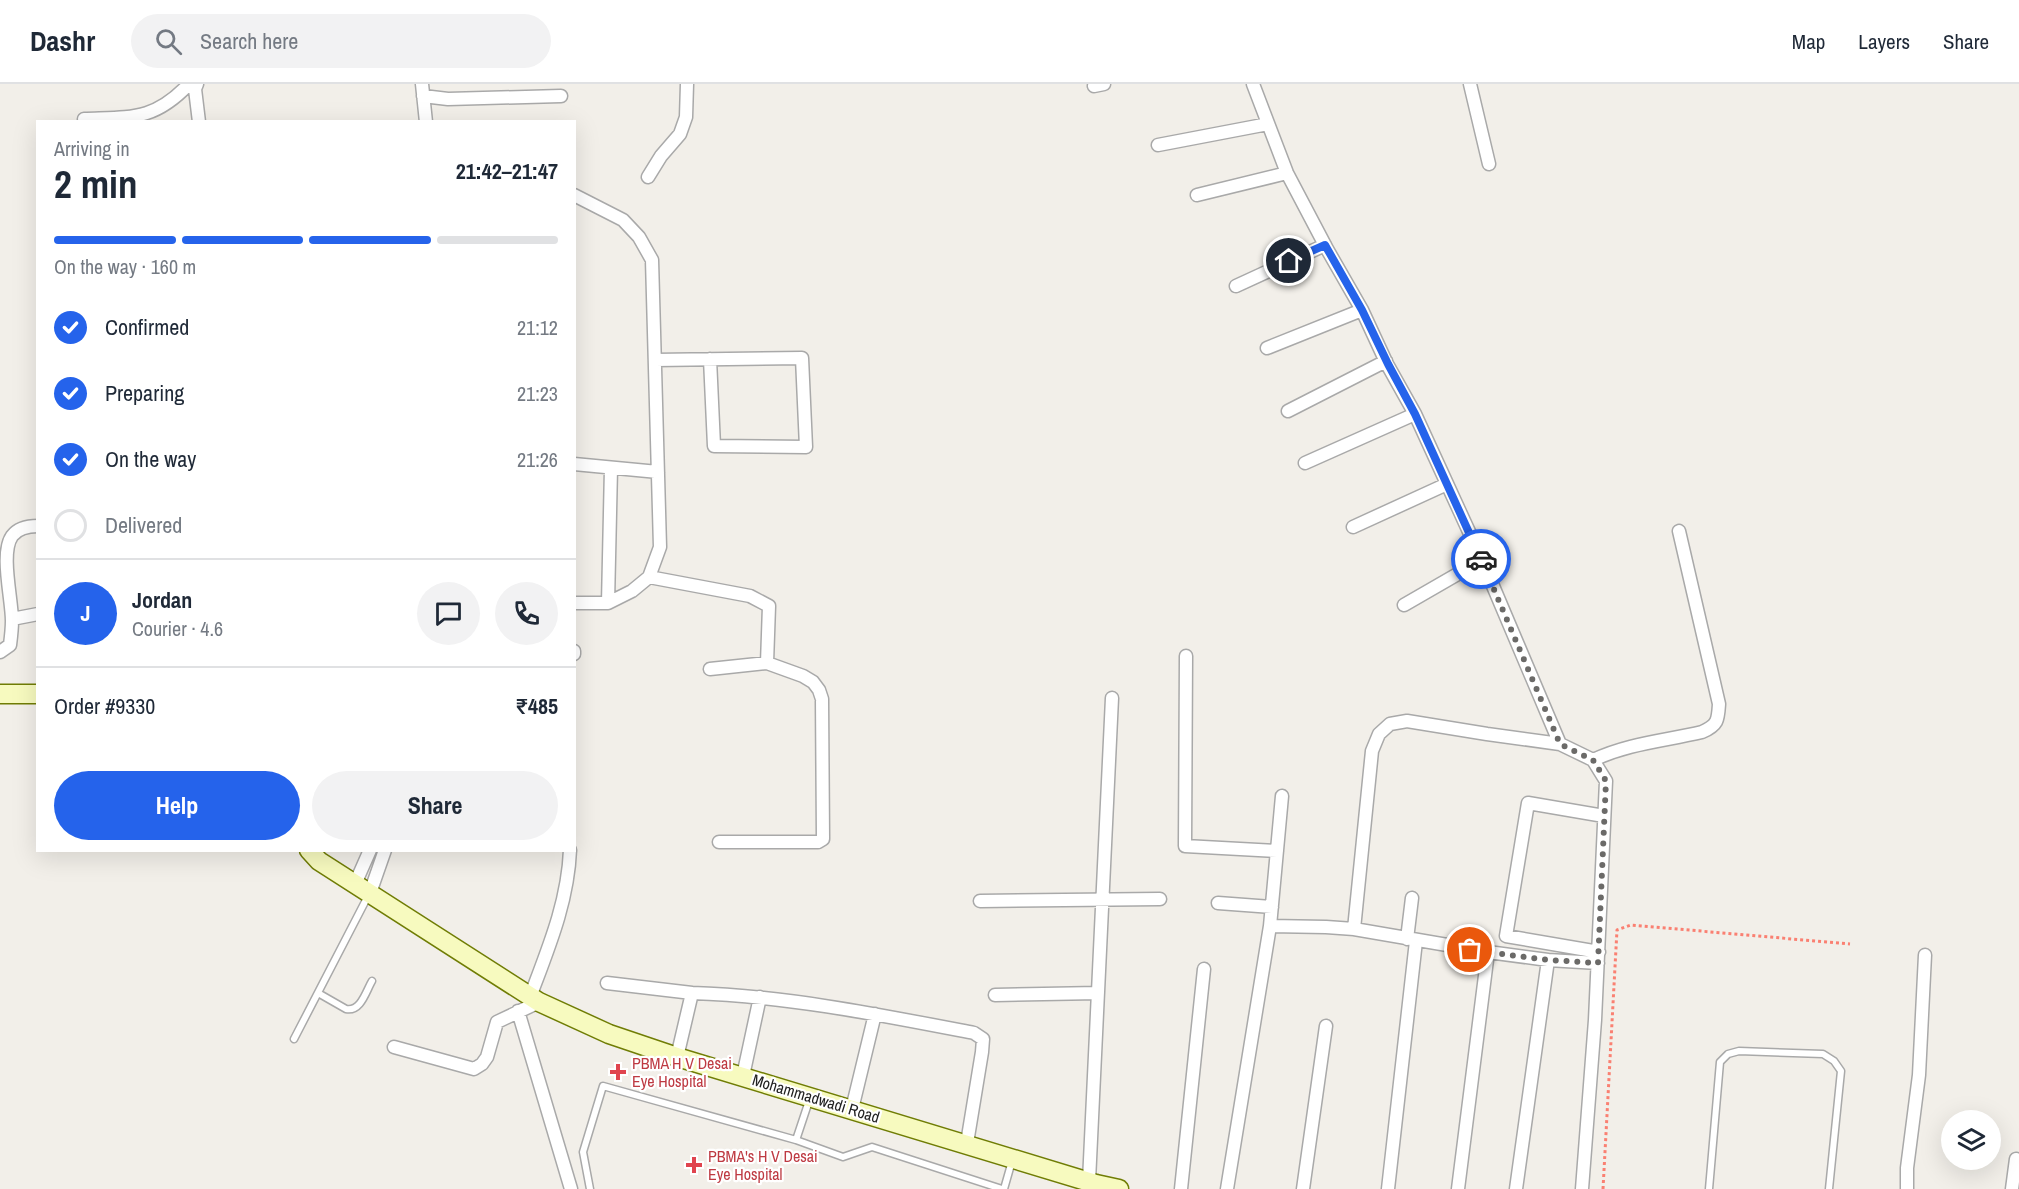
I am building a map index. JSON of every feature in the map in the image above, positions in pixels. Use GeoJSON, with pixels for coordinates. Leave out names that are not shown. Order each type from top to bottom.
{"type":"FeatureCollection","features":[{"type":"Feature","properties":{"kind":"main road"},"geometry":{"type":"LineString","coordinates":[[0,694],[36,694]]}},
{"type":"Feature","properties":{"kind":"main road","name":"Mohammadwadi Road"},"geometry":{"type":"LineString","coordinates":[[311,852],[319,861],[535,999],[609,1034],[810,1098],[1119,1189]]}},
{"type":"Feature","properties":{"kind":"street"},"geometry":{"type":"LineString","coordinates":[[84,119],[121,118],[150,113],[166,105],[189,84]]}},
{"type":"Feature","properties":{"kind":"street"},"geometry":{"type":"LineString","coordinates":[[197,84],[195,89],[199,120]]}},
{"type":"Feature","properties":{"kind":"street"},"geometry":{"type":"LineString","coordinates":[[648,177],[661,156],[680,134],[686,117],[687,84]]}},
{"type":"Feature","properties":{"kind":"street"},"geometry":{"type":"LineString","coordinates":[[1253,84],[1287,173],[1362,310],[1415,414],[1482,560],[1560,744]]}},
{"type":"Feature","properties":{"kind":"street"},"geometry":{"type":"LineString","coordinates":[[1470,84],[1489,164]]}},
{"type":"Feature","properties":{"kind":"street"},"geometry":{"type":"LineString","coordinates":[[426,120],[423,90],[448,99],[561,96]]}},
{"type":"Feature","properties":{"kind":"street"},"geometry":{"type":"LineString","coordinates":[[1158,145],[1268,124]]}},
{"type":"Feature","properties":{"kind":"street"},"geometry":{"type":"LineString","coordinates":[[1197,195],[1287,173]]}},
{"type":"Feature","properties":{"kind":"street"},"geometry":{"type":"LineString","coordinates":[[576,196],[624,220],[639,237],[652,260],[660,547],[649,576],[632,591],[608,603],[576,603]]}},
{"type":"Feature","properties":{"kind":"street"},"geometry":{"type":"LineString","coordinates":[[1236,286],[1325,245]]}},
{"type":"Feature","properties":{"kind":"street"},"geometry":{"type":"LineString","coordinates":[[1267,348],[1362,310]]}},
{"type":"Feature","properties":{"kind":"street"},"geometry":{"type":"LineString","coordinates":[[655,360],[710,359],[802,358],[806,447],[714,446],[710,359]]}},
{"type":"Feature","properties":{"kind":"street"},"geometry":{"type":"LineString","coordinates":[[1288,411],[1386,361]]}},
{"type":"Feature","properties":{"kind":"street"},"geometry":{"type":"LineString","coordinates":[[1305,463],[1415,414]]}},
{"type":"Feature","properties":{"kind":"street"},"geometry":{"type":"LineString","coordinates":[[576,464],[658,472]]}},
{"type":"Feature","properties":{"kind":"street"},"geometry":{"type":"LineString","coordinates":[[608,603],[611,468]]}},
{"type":"Feature","properties":{"kind":"street"},"geometry":{"type":"LineString","coordinates":[[1353,526],[1447,484]]}},
{"type":"Feature","properties":{"kind":"street"},"geometry":{"type":"LineString","coordinates":[[0,652],[10,645],[12,619],[6,557],[7,545],[12,534],[26,527],[36,526]]}},
{"type":"Feature","properties":{"kind":"street"},"geometry":{"type":"LineString","coordinates":[[1593,760],[1631,745],[1702,732],[1713,728],[1718,718],[1719,704],[1679,531]]}},
{"type":"Feature","properties":{"kind":"street"},"geometry":{"type":"LineString","coordinates":[[1404,605],[1482,560]]}},
{"type":"Feature","properties":{"kind":"street"},"geometry":{"type":"LineString","coordinates":[[649,576],[750,596],[769,606],[767,659]]}},
{"type":"Feature","properties":{"kind":"street"},"geometry":{"type":"LineString","coordinates":[[12,619],[36,614]]}},
{"type":"Feature","properties":{"kind":"street"},"geometry":{"type":"LineString","coordinates":[[1186,656],[1185,846],[1277,851]]}},
{"type":"Feature","properties":{"kind":"street"},"geometry":{"type":"LineString","coordinates":[[710,669],[767,659],[813,682],[822,699],[823,839],[818,843],[719,842]]}},
{"type":"Feature","properties":{"kind":"street"},"geometry":{"type":"LineString","coordinates":[[1089,1181],[1112,698]]}},
{"type":"Feature","properties":{"kind":"street"},"geometry":{"type":"LineString","coordinates":[[1354,929],[1372,751],[1379,734],[1390,724],[1407,721],[1560,744],[1593,760],[1606,781],[1598,957],[1582,1189]]}},
{"type":"Feature","properties":{"kind":"street"},"geometry":{"type":"LineString","coordinates":[[1227,1189],[1270,926],[1282,796]]}},
{"type":"Feature","properties":{"kind":"street"},"geometry":{"type":"LineString","coordinates":[[1598,957],[1506,936],[1528,803],[1604,816]]}},
{"type":"Feature","properties":{"kind":"street"},"geometry":{"type":"LineString","coordinates":[[362,889],[370,852]]}},
{"type":"Feature","properties":{"kind":"street"},"geometry":{"type":"LineString","coordinates":[[362,889],[384,852]]}},
{"type":"Feature","properties":{"kind":"street"},"geometry":{"type":"LineString","coordinates":[[394,1047],[474,1069],[482,1064],[487,1057],[497,1022],[535,999],[569,876],[570,852]]}},
{"type":"Feature","properties":{"kind":"street"},"geometry":{"type":"LineString","coordinates":[[1388,1189],[1411,940],[1412,898]]}},
{"type":"Feature","properties":{"kind":"street"},"geometry":{"type":"LineString","coordinates":[[980,901],[1160,899]]}},
{"type":"Feature","properties":{"kind":"street"},"geometry":{"type":"LineString","coordinates":[[1218,903],[1272,907]]}},
{"type":"Feature","properties":{"kind":"street"},"geometry":{"type":"LineString","coordinates":[[1270,926],[1354,929],[1411,940],[1548,960],[1598,957]]}},
{"type":"Feature","properties":{"kind":"street"},"geometry":{"type":"LineString","coordinates":[[1458,1189],[1488,952]]}},
{"type":"Feature","properties":{"kind":"street"},"geometry":{"type":"LineString","coordinates":[[1906,1189],[1919,1075],[1925,955]]}},
{"type":"Feature","properties":{"kind":"street"},"geometry":{"type":"LineString","coordinates":[[1516,1189],[1548,960]]}},
{"type":"Feature","properties":{"kind":"street"},"geometry":{"type":"LineString","coordinates":[[1181,1189],[1204,969]]}},
{"type":"Feature","properties":{"kind":"street"},"geometry":{"type":"LineString","coordinates":[[607,983],[692,993],[760,997],[875,1014],[974,1034],[983,1039],[967,1143]]}},
{"type":"Feature","properties":{"kind":"street"},"geometry":{"type":"LineString","coordinates":[[677,1057],[692,993]]}},
{"type":"Feature","properties":{"kind":"street"},"geometry":{"type":"LineString","coordinates":[[995,995],[1098,993]]}},
{"type":"Feature","properties":{"kind":"street"},"geometry":{"type":"LineString","coordinates":[[743,1076],[760,997]]}},
{"type":"Feature","properties":{"kind":"street"},"geometry":{"type":"LineString","coordinates":[[518,1011],[571,1189]]}},
{"type":"Feature","properties":{"kind":"street"},"geometry":{"type":"LineString","coordinates":[[852,1109],[875,1014]]}},
{"type":"Feature","properties":{"kind":"street"},"geometry":{"type":"LineString","coordinates":[[1303,1189],[1326,1026]]}},
{"type":"Feature","properties":{"kind":"street"},"geometry":{"type":"LineString","coordinates":[[2012,1189],[2016,1159]]}},
{"type":"Feature","properties":{"kind":"lane"},"geometry":{"type":"LineString","coordinates":[[294,1039],[318,993],[362,889]]}},
{"type":"Feature","properties":{"kind":"lane"},"geometry":{"type":"LineString","coordinates":[[318,993],[351,1010],[358,1007],[372,981]]}},
{"type":"Feature","properties":{"kind":"lane"},"geometry":{"type":"LineString","coordinates":[[1709,1189],[1720,1062],[1728,1054],[1739,1051],[1823,1054],[1841,1071],[1829,1189]]}},
{"type":"Feature","properties":{"kind":"lane"},"geometry":{"type":"LineString","coordinates":[[590,1189],[583,1152],[603,1086],[796,1140],[843,1157],[872,1147],[1003,1189],[1013,1158]]}},
{"type":"Feature","properties":{"kind":"lane"},"geometry":{"type":"LineString","coordinates":[[796,1140],[810,1098]]}},
{"type":"Feature","properties":{"kind":"path"},"geometry":{"type":"LineString","coordinates":[[1603,1189],[1617,930],[1631,925],[1850,944]]}},
{"type":"Feature","properties":{"kind":"way so far"},"geometry":{"type":"LineString","coordinates":[[1470,950],[1548,960],[1598,963],[1606,781],[1593,760],[1560,744],[1481,559]]}},
{"type":"Feature","properties":{"kind":"place","name":"PBMA H V Desai Eye Hospital"},"geometry":{"type":"Point","coordinates":[618,1072]}},
{"type":"Feature","properties":{"kind":"place","name":"PBMA's H V Desai Eye Hospital"},"geometry":{"type":"Point","coordinates":[694,1165]}},
{"type":"Feature","properties":{"kind":"route"},"geometry":{"type":"LineString","coordinates":[[1289,261],[1325,245],[1362,310],[1415,414],[1481,559]]}}]}
